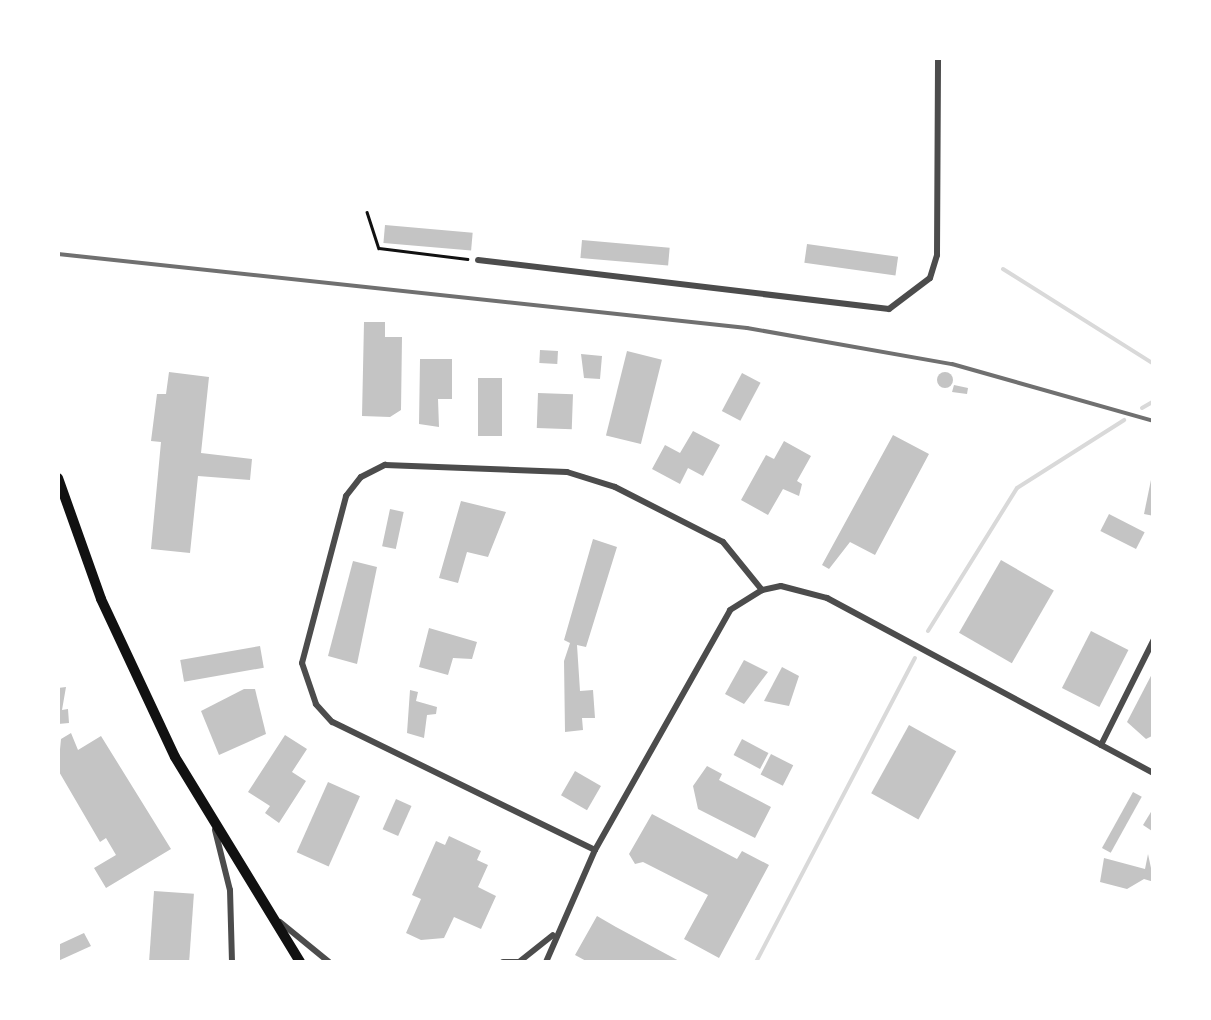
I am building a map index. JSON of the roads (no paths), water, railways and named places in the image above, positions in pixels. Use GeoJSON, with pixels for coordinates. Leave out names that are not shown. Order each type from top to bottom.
{"type":"FeatureCollection","features":[{"type":"Feature","properties":{"kind":"main road"},"geometry":{"type":"LineString","coordinates":[[58,478],[101,599],[216,830],[300,962]]}},
{"type":"Feature","properties":{"kind":"street"},"geometry":{"type":"LineString","coordinates":[[478,260],[890,309],[930,278],[937,254],[938,58]]}},
{"type":"Feature","properties":{"kind":"street"},"geometry":{"type":"LineString","coordinates":[[595,850],[332,722],[316,704],[302,663],[346,496],[361,477],[385,465],[584,476],[722,542],[762,590]]}},
{"type":"Feature","properties":{"kind":"street"},"geometry":{"type":"LineString","coordinates":[[546,962],[554,934],[595,850],[730,610],[762,590],[782,586],[827,598],[1154,773]]}},
{"type":"Feature","properties":{"kind":"street"},"geometry":{"type":"LineString","coordinates":[[1101,745],[1154,639]]}},
{"type":"Feature","properties":{"kind":"street"},"geometry":{"type":"LineString","coordinates":[[216,830],[230,890],[232,962]]}},
{"type":"Feature","properties":{"kind":"street"},"geometry":{"type":"LineString","coordinates":[[263,908],[329,962]]}},
{"type":"Feature","properties":{"kind":"street"},"geometry":{"type":"LineString","coordinates":[[504,962],[519,962],[554,934]]}},
{"type":"Feature","properties":{"kind":"waterway"},"geometry":{"type":"LineString","coordinates":[[1003,269],[1154,364]]}},
{"type":"Feature","properties":{"kind":"waterway"},"geometry":{"type":"LineString","coordinates":[[1142,408],[1154,401]]}},
{"type":"Feature","properties":{"kind":"waterway"},"geometry":{"type":"LineString","coordinates":[[928,631],[1017,488],[1124,420]]}},
{"type":"Feature","properties":{"kind":"waterway"},"geometry":{"type":"LineString","coordinates":[[756,962],[915,658]]}},
{"type":"Feature","properties":{"kind":"railway"},"geometry":{"type":"LineString","coordinates":[[58,254],[747,328],[952,364],[1154,421]]}}]}
